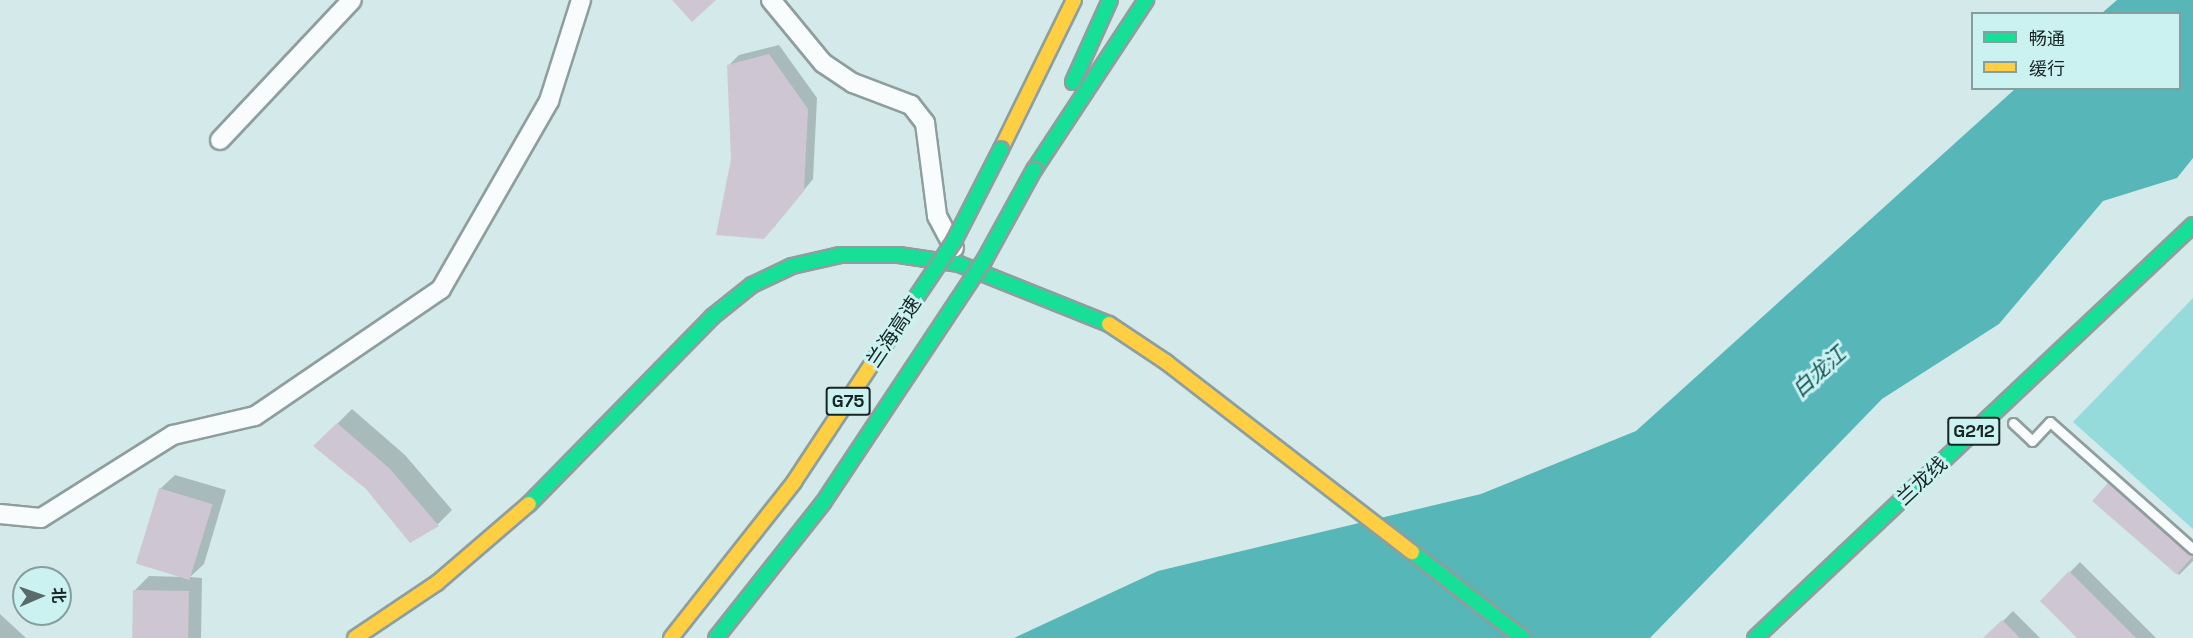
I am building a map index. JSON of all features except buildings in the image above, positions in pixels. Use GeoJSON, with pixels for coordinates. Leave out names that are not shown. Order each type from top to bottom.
{"type":"FeatureCollection","features":[{"type":"Feature","properties":{"kind":"main road","name":"兰海高速"},"geometry":{"type":"LineString","coordinates":[[671,638],[794,482],[954,242],[1074,0]]}},
{"type":"Feature","properties":{"kind":"main road","name":"兰海高速"},"geometry":{"type":"LineString","coordinates":[[716,638],[823,503],[985,259],[1034,170],[1110,0]]}},
{"type":"Feature","properties":{"kind":"main road"},"geometry":{"type":"LineString","coordinates":[[1034,170],[1146,0]]}},
{"type":"Feature","properties":{"kind":"main road","name":"兰龙线"},"geometry":{"type":"LineString","coordinates":[[1755,638],[2193,225]]}},
{"type":"Feature","properties":{"kind":"main road"},"geometry":{"type":"LineString","coordinates":[[355,638],[437,583],[518,515],[712,317],[752,285],[792,266],[840,255],[899,255],[959,264],[1042,293],[1112,326],[1523,638]]}},
{"type":"Feature","properties":{"kind":"street"},"geometry":{"type":"LineString","coordinates":[[220,141],[352,0]]}},
{"type":"Feature","properties":{"kind":"street"},"geometry":{"type":"LineString","coordinates":[[0,514],[41,518],[173,435],[255,416],[441,289],[549,101],[581,0]]}},
{"type":"Feature","properties":{"kind":"street"},"geometry":{"type":"LineString","coordinates":[[771,0],[823,63],[853,83],[911,105],[925,123],[937,216],[959,264]]}},
{"type":"Feature","properties":{"kind":"lane"},"geometry":{"type":"LineString","coordinates":[[2013,423],[2032,441],[2050,422],[2193,549]]}},
{"type":"Feature","properties":{"kind":"shaded area"},"geometry":{"type":"Polygon","coordinates":[[[2193,298],[2193,529],[2073,422],[2193,298]]]}},
{"type":"Feature","properties":{"kind":"water","name":"白龙江"},"geometry":{"type":"Polygon","coordinates":[[[2117,0],[2193,0],[2193,158],[2177,178],[2103,201],[1999,324],[1882,399],[1650,638],[1014,638],[1158,571],[1481,494],[1636,431],[2014,90],[2181,90],[2181,12],[2103,12],[2117,0]]]}},
{"type":"Feature","properties":{"kind":"traffic: fast"},"geometry":{"type":"LineString","coordinates":[[1073,82],[1110,0]]}},
{"type":"Feature","properties":{"kind":"traffic: fast"},"geometry":{"type":"LineString","coordinates":[[1034,170],[1146,0]]}},
{"type":"Feature","properties":{"kind":"traffic: fast"},"geometry":{"type":"LineString","coordinates":[[899,323],[954,241],[1001,149]]}},
{"type":"Feature","properties":{"kind":"traffic: fast"},"geometry":{"type":"LineString","coordinates":[[716,638],[823,503],[985,259],[1034,170]]}},
{"type":"Feature","properties":{"kind":"traffic: fast"},"geometry":{"type":"LineString","coordinates":[[1755,638],[2193,225]]}},
{"type":"Feature","properties":{"kind":"traffic: fast"},"geometry":{"type":"LineString","coordinates":[[529,504],[712,317],[752,285],[792,266],[840,255],[899,255],[959,264],[1109,324]]}},
{"type":"Feature","properties":{"kind":"traffic: fast"},"geometry":{"type":"LineString","coordinates":[[1412,552],[1523,638]]}},
{"type":"Feature","properties":{"kind":"traffic: slow"},"geometry":{"type":"LineString","coordinates":[[1001,149],[1074,0]]}},
{"type":"Feature","properties":{"kind":"traffic: slow"},"geometry":{"type":"LineString","coordinates":[[671,638],[794,482],[899,323]]}},
{"type":"Feature","properties":{"kind":"traffic: slow"},"geometry":{"type":"LineString","coordinates":[[1109,324],[1166,362],[1412,552]]}},
{"type":"Feature","properties":{"kind":"traffic: slow"},"geometry":{"type":"LineString","coordinates":[[355,638],[437,583],[529,504]]}}]}
